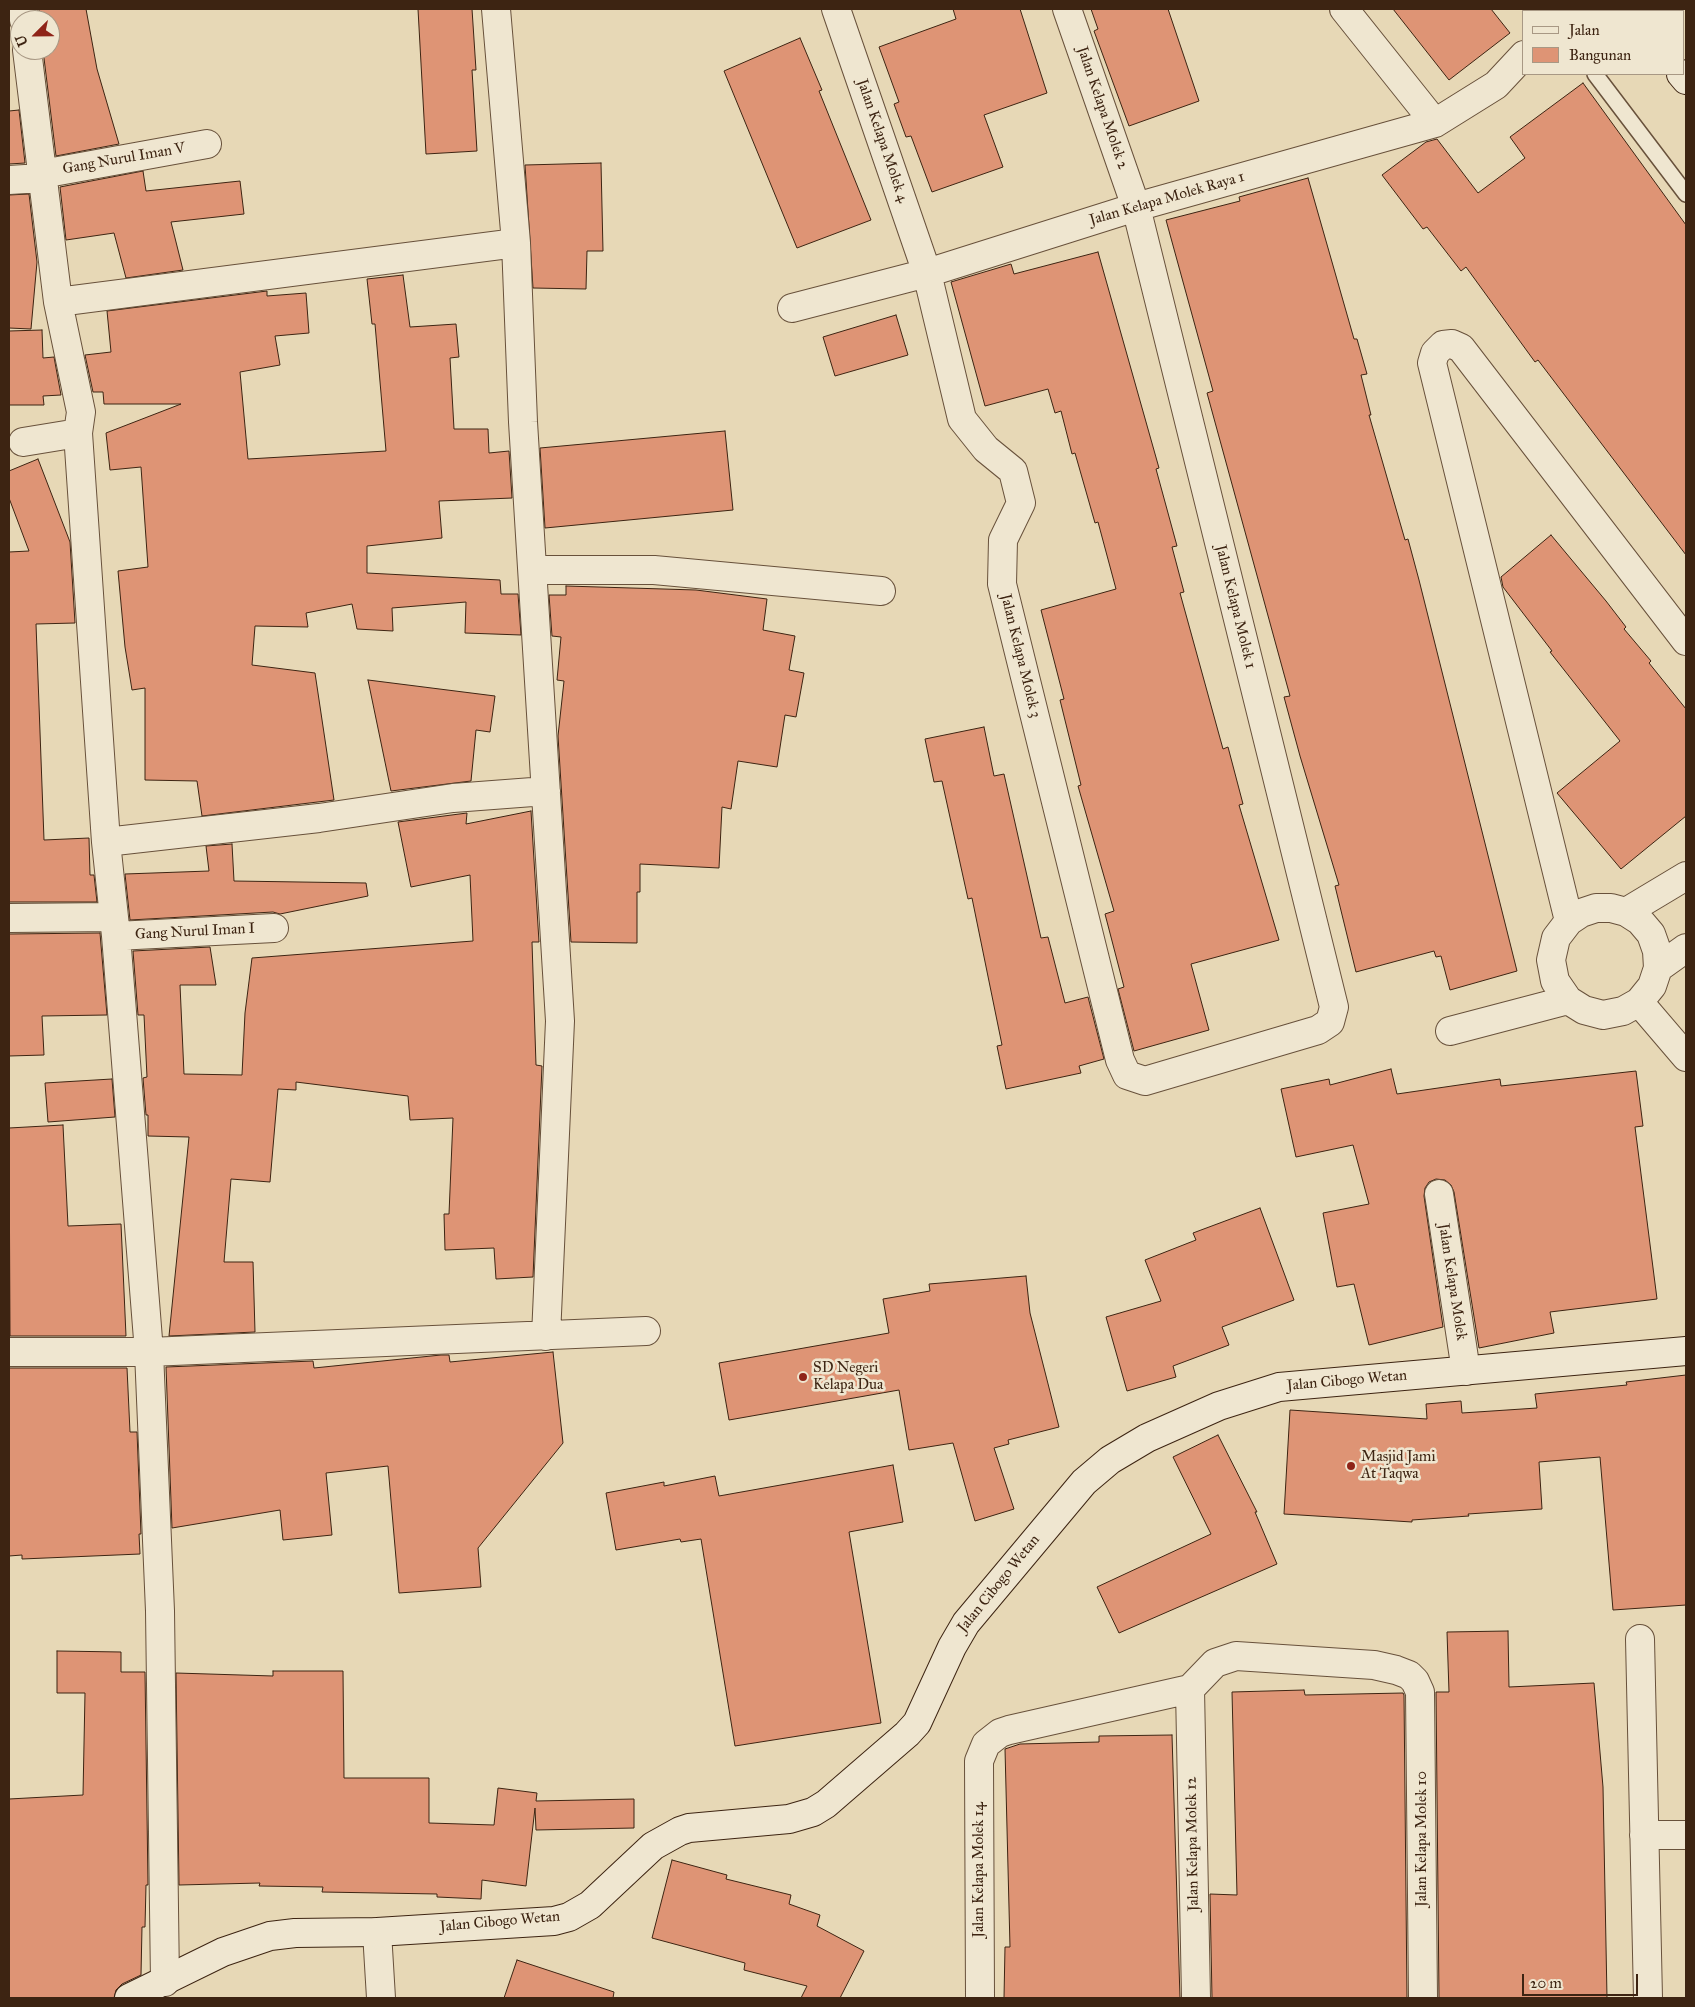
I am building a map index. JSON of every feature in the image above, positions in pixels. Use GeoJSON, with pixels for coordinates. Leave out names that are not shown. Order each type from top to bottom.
{"type":"FeatureCollection","features":[{"type":"Feature","properties":{"kind":"street"},"geometry":{"type":"LineString","coordinates":[[496,9],[516,243],[522,422],[533,570],[560,1021],[546,1336]]}},
{"type":"Feature","properties":{"kind":"street","name":"Jalan Kelapa Molek 4"},"geometry":{"type":"LineString","coordinates":[[836,9],[927,273]]}},
{"type":"Feature","properties":{"kind":"street","name":"Jalan Kelapa Molek 2"},"geometry":{"type":"LineString","coordinates":[[1067,9],[1136,206]]}},
{"type":"Feature","properties":{"kind":"street"},"geometry":{"type":"LineString","coordinates":[[1344,9],[1435,123]]}},
{"type":"Feature","properties":{"kind":"street","name":"Jalan Kelapa Molek Raya 1"},"geometry":{"type":"LineString","coordinates":[[792,308],[927,273],[1136,206],[1435,123],[1496,85],[1522,58]]}},
{"type":"Feature","properties":{"kind":"street"},"geometry":{"type":"LineString","coordinates":[[28,60],[58,302],[81,412],[78,433],[106,842],[115,926],[149,1352],[160,1611],[165,1982]]}},
{"type":"Feature","properties":{"kind":"street","name":"Gang Nurul Iman V"},"geometry":{"type":"LineString","coordinates":[[9,180],[42,176],[207,144]]}},
{"type":"Feature","properties":{"kind":"street","name":"Jalan Kelapa Molek 1"},"geometry":{"type":"LineString","coordinates":[[1120,1060],[1126,1075],[1145,1081],[1318,1030],[1330,1022],[1334,1007],[1136,206]]}},
{"type":"Feature","properties":{"kind":"street"},"geometry":{"type":"LineString","coordinates":[[58,302],[516,243]]}},
{"type":"Feature","properties":{"kind":"street","name":"Jalan Kelapa Molek 3"},"geometry":{"type":"LineString","coordinates":[[927,273],[962,419],[986,449],[1013,471],[1021,503],[1003,540],[1002,584],[1120,1060]]}},
{"type":"Feature","properties":{"kind":"street"},"geometry":{"type":"LineString","coordinates":[[1569,921],[1432,363],[1435,353],[1443,345],[1452,344],[1460,348],[1686,641]]}},
{"type":"Feature","properties":{"kind":"street"},"geometry":{"type":"LineString","coordinates":[[23,442],[78,433]]}},
{"type":"Feature","properties":{"kind":"street"},"geometry":{"type":"LineString","coordinates":[[533,570],[654,570],[880,591]]}},
{"type":"Feature","properties":{"kind":"street"},"geometry":{"type":"LineString","coordinates":[[106,842],[319,818],[453,798],[546,791]]}},
{"type":"Feature","properties":{"kind":"street"},"geometry":{"type":"LineString","coordinates":[[1626,912],[1686,876]]}},
{"type":"Feature","properties":{"kind":"street"},"geometry":{"type":"LineString","coordinates":[[1596,908],[1611,908],[1626,912],[1640,922],[1651,934],[1657,951],[1658,968],[1652,986],[1639,1002],[1622,1011],[1603,1015],[1584,1010],[1568,1000],[1555,981],[1551,960],[1556,938],[1569,921],[1581,913],[1596,908]]}},
{"type":"Feature","properties":{"kind":"street","name":"Gang Nurul Iman I"},"geometry":{"type":"LineString","coordinates":[[9,918],[115,926],[274,928]]}},
{"type":"Feature","properties":{"kind":"street"},"geometry":{"type":"LineString","coordinates":[[1658,968],[1686,948]]}},
{"type":"Feature","properties":{"kind":"street"},"geometry":{"type":"LineString","coordinates":[[1450,1031],[1568,1000]]}},
{"type":"Feature","properties":{"kind":"street"},"geometry":{"type":"LineString","coordinates":[[1639,1002],[1686,1057]]}},
{"type":"Feature","properties":{"kind":"street","name":"Jalan Kelapa Molek"},"geometry":{"type":"LineString","coordinates":[[1439,1194],[1466,1371]]}},
{"type":"Feature","properties":{"kind":"street"},"geometry":{"type":"LineString","coordinates":[[9,1352],[149,1352],[646,1331]]}},
{"type":"Feature","properties":{"kind":"street","name":"Jalan Cibogo Wetan"},"geometry":{"type":"LineString","coordinates":[[129,1998],[223,1952],[270,1936],[296,1932],[377,1932],[554,1921],[569,1916],[590,1905],[654,1846],[680,1831],[690,1828],[789,1819],[814,1812],[826,1804],[907,1734],[917,1723],[952,1647],[966,1623],[1078,1488],[1110,1460],[1147,1438],[1219,1406],[1279,1387],[1686,1351]]}},
{"type":"Feature","properties":{"kind":"street"},"geometry":{"type":"LineString","coordinates":[[1640,1638],[1648,1998]]}},
{"type":"Feature","properties":{"kind":"street","name":"Jalan Kelapa Molek 10"},"geometry":{"type":"LineString","coordinates":[[1190,1689],[1215,1663],[1236,1656],[1374,1666],[1396,1670],[1409,1675],[1415,1681],[1420,1692],[1423,1998]]}},
{"type":"Feature","properties":{"kind":"street","name":"Jalan Kelapa Molek 14"},"geometry":{"type":"LineString","coordinates":[[980,1998],[978,1762],[986,1744],[1000,1732],[1190,1689]]}},
{"type":"Feature","properties":{"kind":"street","name":"Jalan Kelapa Molek 12"},"geometry":{"type":"LineString","coordinates":[[1190,1689],[1196,1998]]}},
{"type":"Feature","properties":{"kind":"street"},"geometry":{"type":"LineString","coordinates":[[1644,1834],[1686,1835]]}},
{"type":"Feature","properties":{"kind":"street"},"geometry":{"type":"LineString","coordinates":[[377,1932],[381,1998]]}},
{"type":"Feature","properties":{"kind":"lane"},"geometry":{"type":"LineString","coordinates":[[1596,75],[1686,194]]}},
{"type":"Feature","properties":{"kind":"building"},"geometry":{"type":"Polygon","coordinates":[[[86,9],[97,69],[119,144],[56,156],[44,60],[60,60],[60,10],[39,10],[86,9]]]}},
{"type":"Feature","properties":{"kind":"building"},"geometry":{"type":"Polygon","coordinates":[[[418,9],[472,9],[476,70],[472,70],[477,151],[426,154],[418,9]]]}},
{"type":"Feature","properties":{"kind":"building"},"geometry":{"type":"Polygon","coordinates":[[[953,9],[1020,9],[1047,93],[984,115],[1003,167],[932,192],[911,136],[906,137],[894,104],[899,102],[879,47],[956,19],[953,9]]]}},
{"type":"Feature","properties":{"kind":"building"},"geometry":{"type":"Polygon","coordinates":[[[1091,9],[1168,9],[1199,101],[1129,126],[1094,31],[1098,29],[1091,9]]]}},
{"type":"Feature","properties":{"kind":"building"},"geometry":{"type":"Polygon","coordinates":[[[1393,9],[1491,9],[1510,33],[1449,80],[1393,9]]]}},
{"type":"Feature","properties":{"kind":"building"},"geometry":{"type":"Polygon","coordinates":[[[800,38],[822,90],[819,91],[871,220],[797,248],[724,71],[800,38]]]}},
{"type":"Feature","properties":{"kind":"building"},"geometry":{"type":"Polygon","coordinates":[[[1583,83],[1686,225],[1686,555],[1538,360],[1535,362],[1466,267],[1461,271],[1427,227],[1423,229],[1382,175],[1426,142],[1437,139],[1478,193],[1525,158],[1510,137],[1583,83]]]}},
{"type":"Feature","properties":{"kind":"building"},"geometry":{"type":"Polygon","coordinates":[[[19,110],[25,163],[9,164],[9,111],[19,110]]]}},
{"type":"Feature","properties":{"kind":"building"},"geometry":{"type":"Polygon","coordinates":[[[601,163],[603,251],[587,251],[586,289],[533,288],[525,165],[601,163]]]}},
{"type":"Feature","properties":{"kind":"building"},"geometry":{"type":"Polygon","coordinates":[[[143,171],[146,191],[240,181],[244,214],[171,222],[183,270],[126,278],[114,233],[66,240],[60,187],[143,171]]]}},
{"type":"Feature","properties":{"kind":"building"},"geometry":{"type":"Polygon","coordinates":[[[1308,178],[1354,339],[1357,339],[1367,374],[1361,375],[1371,415],[1369,415],[1405,540],[1408,539],[1419,580],[1517,971],[1450,990],[1441,956],[1436,957],[1434,951],[1356,972],[1335,886],[1339,885],[1284,697],[1290,696],[1207,393],[1213,391],[1166,220],[1240,201],[1239,197],[1308,178]]]}},
{"type":"Feature","properties":{"kind":"building"},"geometry":{"type":"Polygon","coordinates":[[[29,194],[37,262],[31,329],[9,328],[9,195],[29,194]]]}},
{"type":"Feature","properties":{"kind":"building"},"geometry":{"type":"Polygon","coordinates":[[[1098,252],[1159,468],[1156,469],[1177,546],[1172,547],[1184,592],[1180,593],[1223,749],[1228,747],[1243,804],[1239,805],[1279,940],[1191,964],[1209,1030],[1134,1051],[1118,989],[1124,987],[1105,914],[1114,911],[1078,786],[1081,785],[1060,700],[1064,699],[1041,610],[1116,589],[1098,522],[1095,523],[1075,453],[1072,454],[1061,411],[1055,413],[1048,389],[985,406],[951,282],[1011,264],[1014,274],[1098,252]]]}},
{"type":"Feature","properties":{"kind":"building"},"geometry":{"type":"Polygon","coordinates":[[[403,275],[410,327],[456,324],[459,357],[450,358],[454,429],[488,429],[489,453],[509,451],[512,498],[439,501],[442,538],[367,546],[367,573],[500,580],[501,594],[518,594],[521,635],[465,633],[466,602],[392,608],[393,631],[357,629],[352,604],[306,613],[308,627],[255,626],[252,665],[315,673],[334,800],[202,816],[197,781],[145,780],[145,688],[132,690],[125,647],[118,571],[148,567],[141,467],[110,470],[106,433],[181,404],[104,404],[103,392],[93,392],[85,355],[111,352],[107,311],[267,291],[267,296],[306,293],[309,333],[275,336],[280,365],[240,372],[248,459],[386,451],[375,324],[372,324],[367,279],[403,275]]]}},
{"type":"Feature","properties":{"kind":"building"},"geometry":{"type":"Polygon","coordinates":[[[896,315],[908,355],[835,376],[823,337],[896,315]]]}},
{"type":"Feature","properties":{"kind":"building"},"geometry":{"type":"Polygon","coordinates":[[[42,330],[43,358],[54,357],[61,395],[43,396],[44,405],[9,405],[9,331],[42,330]]]}},
{"type":"Feature","properties":{"kind":"building"},"geometry":{"type":"Polygon","coordinates":[[[725,431],[733,510],[545,528],[540,448],[725,431]]]}},
{"type":"Feature","properties":{"kind":"building"},"geometry":{"type":"Polygon","coordinates":[[[38,459],[70,542],[75,623],[36,624],[44,840],[89,838],[90,875],[94,875],[97,902],[9,902],[9,552],[29,551],[9,498],[9,471],[38,459]]]}},
{"type":"Feature","properties":{"kind":"building"},"geometry":{"type":"Polygon","coordinates":[[[1551,535],[1606,601],[1626,627],[1624,629],[1651,661],[1649,663],[1686,709],[1686,816],[1621,869],[1557,793],[1620,741],[1550,652],[1552,651],[1503,587],[1501,577],[1551,535]]]}},
{"type":"Feature","properties":{"kind":"building"},"geometry":{"type":"Polygon","coordinates":[[[566,586],[696,590],[767,599],[763,630],[795,636],[789,670],[804,673],[796,717],[785,715],[777,767],[738,761],[731,809],[722,807],[719,868],[640,864],[640,892],[637,892],[637,943],[571,942],[558,736],[564,681],[557,680],[561,637],[552,636],[549,595],[566,595],[566,586]]]}},
{"type":"Feature","properties":{"kind":"building"},"geometry":{"type":"Polygon","coordinates":[[[368,680],[495,696],[490,732],[476,730],[471,781],[391,791],[368,680]]]}},
{"type":"Feature","properties":{"kind":"building"},"geometry":{"type":"Polygon","coordinates":[[[984,727],[994,776],[1004,774],[1041,938],[1048,937],[1065,1003],[1088,997],[1104,1059],[1079,1066],[1081,1073],[1006,1089],[997,1046],[1002,1045],[972,898],[968,899],[942,781],[934,782],[925,739],[984,727]]]}},
{"type":"Feature","properties":{"kind":"building"},"geometry":{"type":"Polygon","coordinates":[[[531,811],[539,942],[532,942],[536,1065],[542,1066],[533,1277],[496,1279],[494,1248],[445,1250],[444,1214],[449,1214],[453,1118],[410,1120],[408,1096],[296,1082],[296,1090],[278,1089],[270,1182],[231,1179],[224,1262],[253,1262],[255,1332],[169,1336],[189,1137],[148,1136],[148,1115],[146,1115],[143,1078],[147,1077],[144,1015],[138,1015],[133,951],[210,947],[216,985],[180,985],[184,1074],[242,1075],[245,1013],[252,958],[473,941],[470,875],[411,887],[398,822],[467,813],[466,824],[531,811]]]}},
{"type":"Feature","properties":{"kind":"building"},"geometry":{"type":"Polygon","coordinates":[[[232,844],[234,881],[366,883],[368,896],[280,914],[273,912],[130,920],[125,874],[209,871],[206,846],[232,844]]]}},
{"type":"Feature","properties":{"kind":"building"},"geometry":{"type":"Polygon","coordinates":[[[100,933],[107,1015],[42,1016],[44,1055],[9,1056],[9,934],[100,933]]]}},
{"type":"Feature","properties":{"kind":"building"},"geometry":{"type":"Polygon","coordinates":[[[1391,1069],[1397,1094],[1500,1079],[1501,1086],[1636,1071],[1643,1126],[1635,1127],[1657,1299],[1550,1312],[1554,1333],[1479,1348],[1454,1192],[1451,1185],[1445,1180],[1436,1179],[1429,1182],[1425,1188],[1424,1196],[1443,1327],[1369,1345],[1354,1284],[1337,1287],[1323,1213],[1369,1204],[1353,1145],[1296,1157],[1281,1089],[1329,1079],[1330,1085],[1391,1069]]]}},
{"type":"Feature","properties":{"kind":"building"},"geometry":{"type":"Polygon","coordinates":[[[112,1079],[115,1117],[48,1122],[45,1083],[112,1079]]]}},
{"type":"Feature","properties":{"kind":"building"},"geometry":{"type":"Polygon","coordinates":[[[63,1125],[68,1226],[121,1224],[126,1336],[10,1336],[9,1128],[63,1125]]]}},
{"type":"Feature","properties":{"kind":"building"},"geometry":{"type":"Polygon","coordinates":[[[1260,1208],[1294,1300],[1222,1327],[1229,1345],[1173,1366],[1176,1377],[1127,1391],[1106,1317],[1161,1301],[1145,1260],[1196,1240],[1193,1233],[1260,1208]]]}},
{"type":"Feature","properties":{"kind":"building"},"geometry":{"type":"Polygon","coordinates":[[[1026,1276],[1030,1313],[1059,1427],[1008,1440],[1009,1444],[994,1448],[1014,1509],[975,1521],[953,1443],[909,1450],[899,1390],[729,1420],[719,1363],[889,1333],[883,1299],[930,1291],[929,1284],[1026,1276]]]}},
{"type":"Feature","properties":{"kind":"building"},"geometry":{"type":"Polygon","coordinates":[[[553,1352],[563,1443],[478,1548],[481,1587],[399,1593],[388,1466],[326,1473],[332,1535],[283,1540],[280,1510],[172,1528],[166,1367],[313,1361],[314,1368],[441,1355],[449,1355],[450,1362],[553,1352]]]}},
{"type":"Feature","properties":{"kind":"building"},"geometry":{"type":"Polygon","coordinates":[[[9,1368],[127,1368],[130,1432],[137,1432],[140,1554],[22,1559],[22,1555],[9,1556],[9,1368]]]}},
{"type":"Feature","properties":{"kind":"building"},"geometry":{"type":"Polygon","coordinates":[[[1686,1375],[1686,1605],[1613,1610],[1600,1457],[1539,1462],[1542,1509],[1468,1514],[1469,1516],[1412,1520],[1412,1522],[1284,1514],[1290,1410],[1427,1419],[1426,1404],[1461,1401],[1462,1413],[1537,1408],[1535,1394],[1627,1385],[1626,1382],[1686,1375]]]}},
{"type":"Feature","properties":{"kind":"building"},"geometry":{"type":"Polygon","coordinates":[[[1218,1435],[1257,1512],[1255,1512],[1277,1564],[1119,1633],[1097,1587],[1211,1534],[1173,1457],[1218,1435]]]}},
{"type":"Feature","properties":{"kind":"building"},"geometry":{"type":"Polygon","coordinates":[[[893,1465],[903,1522],[849,1532],[881,1723],[735,1746],[701,1539],[681,1542],[680,1539],[616,1550],[606,1493],[664,1482],[664,1486],[715,1476],[719,1496],[893,1465]]]}},
{"type":"Feature","properties":{"kind":"building"},"geometry":{"type":"Polygon","coordinates":[[[1508,1631],[1509,1687],[1594,1683],[1603,1787],[1607,1998],[1439,1998],[1436,1692],[1449,1692],[1447,1632],[1508,1631]]]}},
{"type":"Feature","properties":{"kind":"building"},"geometry":{"type":"Polygon","coordinates":[[[57,1651],[121,1652],[121,1672],[145,1672],[148,1885],[146,1885],[145,1927],[142,1927],[141,1975],[122,1984],[116,1990],[114,1998],[9,1998],[9,1799],[83,1795],[85,1693],[57,1693],[57,1651]]]}},
{"type":"Feature","properties":{"kind":"building"},"geometry":{"type":"Polygon","coordinates":[[[273,1671],[343,1671],[344,1778],[429,1778],[429,1823],[494,1825],[498,1788],[537,1793],[536,1801],[634,1799],[634,1828],[536,1830],[535,1808],[526,1886],[482,1880],[481,1899],[437,1897],[437,1894],[322,1892],[323,1887],[259,1886],[260,1883],[179,1885],[176,1673],[273,1676],[273,1671]]]}},
{"type":"Feature","properties":{"kind":"building"},"geometry":{"type":"Polygon","coordinates":[[[1304,1690],[1305,1695],[1403,1693],[1404,1695],[1407,1998],[1212,1998],[1210,1894],[1237,1895],[1232,1692],[1304,1690]]]}},
{"type":"Feature","properties":{"kind":"building"},"geometry":{"type":"Polygon","coordinates":[[[1172,1735],[1180,1998],[1004,1998],[1005,1947],[1010,1947],[1005,1749],[1020,1744],[1099,1742],[1099,1736],[1172,1735]]]}},
{"type":"Feature","properties":{"kind":"building"},"geometry":{"type":"Polygon","coordinates":[[[672,1860],[727,1875],[726,1879],[791,1895],[789,1904],[820,1915],[817,1926],[864,1951],[840,1998],[801,1998],[807,1986],[744,1970],[745,1963],[652,1938],[672,1860]]]}},
{"type":"Feature","properties":{"kind":"building"},"geometry":{"type":"Polygon","coordinates":[[[517,1960],[614,1992],[613,1998],[504,1998],[517,1960]]]}},
{"type":"Feature","properties":{"kind":"place","name":"SD Negeri Kelapa Dua"},"geometry":{"type":"Point","coordinates":[803,1377]}},
{"type":"Feature","properties":{"kind":"place","name":"Masjid Jami At Taqwa"},"geometry":{"type":"Point","coordinates":[1351,1466]}}]}
